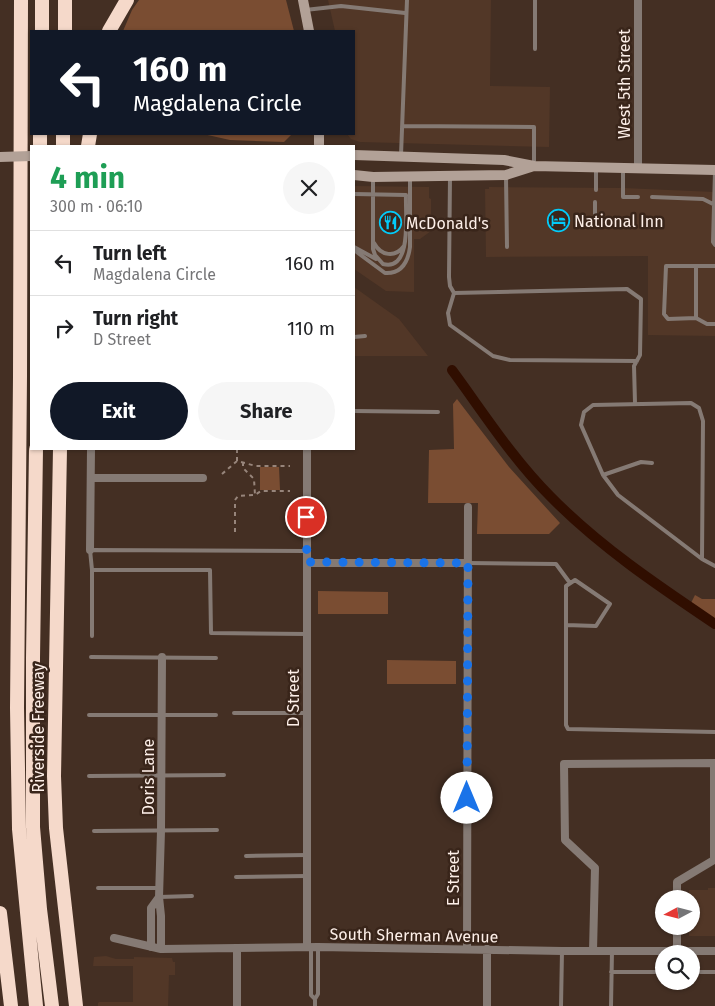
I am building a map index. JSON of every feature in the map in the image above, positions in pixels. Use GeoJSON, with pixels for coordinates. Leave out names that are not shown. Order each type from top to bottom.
{"type":"FeatureCollection","features":[{"type":"Feature","properties":{"kind":"highway"},"geometry":{"type":"LineString","coordinates":[[21,0],[17,708],[19,829],[36,1006]]}},
{"type":"Feature","properties":{"kind":"highway"},"geometry":{"type":"LineString","coordinates":[[42,0],[42,30]]}},
{"type":"Feature","properties":{"kind":"highway"},"geometry":{"type":"LineString","coordinates":[[65,0],[65,30]]}},
{"type":"Feature","properties":{"kind":"highway"},"geometry":{"type":"LineString","coordinates":[[110,30],[127,0]]}},
{"type":"Feature","properties":{"kind":"highway"},"geometry":{"type":"LineString","coordinates":[[36,450],[33,827],[40,909],[52,1006]]}},
{"type":"Feature","properties":{"kind":"highway","name":"Riverside Freeway"},"geometry":{"type":"LineString","coordinates":[[60,450],[55,794],[56,828],[76,1006]]}},
{"type":"Feature","properties":{"kind":"highway"},"geometry":{"type":"LineString","coordinates":[[0,913],[8,991]]}},
{"type":"Feature","properties":{"kind":"highway"},"geometry":{"type":"LineString","coordinates":[[0,954],[11,1006]]}},
{"type":"Feature","properties":{"kind":"main road"},"geometry":{"type":"LineString","coordinates":[[304,5],[309,30]]}},
{"type":"Feature","properties":{"kind":"main road"},"geometry":{"type":"LineString","coordinates":[[355,155],[504,160],[534,166],[715,170]]}},
{"type":"Feature","properties":{"kind":"main road"},"geometry":{"type":"LineString","coordinates":[[0,157],[30,156]]}},
{"type":"Feature","properties":{"kind":"main road"},"geometry":{"type":"LineString","coordinates":[[355,175],[410,177],[506,175],[534,166]]}},
{"type":"Feature","properties":{"kind":"street","name":"West 5th Street"},"geometry":{"type":"LineString","coordinates":[[638,0],[638,167]]}},
{"type":"Feature","properties":{"kind":"street"},"geometry":{"type":"LineString","coordinates":[[90,450],[90,550]]}},
{"type":"Feature","properties":{"kind":"street","name":"D Street"},"geometry":{"type":"LineString","coordinates":[[307,450],[307,876],[312,947]]}},
{"type":"Feature","properties":{"kind":"street"},"geometry":{"type":"LineString","coordinates":[[91,478],[203,478]]}},
{"type":"Feature","properties":{"kind":"street","name":"E Street"},"geometry":{"type":"LineString","coordinates":[[467,949],[468,507]]}},
{"type":"Feature","properties":{"kind":"street"},"geometry":{"type":"LineString","coordinates":[[307,562],[468,563]]}},
{"type":"Feature","properties":{"kind":"street","name":"Doris Lane"},"geometry":{"type":"LineString","coordinates":[[161,949],[159,888],[162,776],[162,657]]}},
{"type":"Feature","properties":{"kind":"street"},"geometry":{"type":"LineString","coordinates":[[593,951],[595,868],[564,840],[564,764],[714,763],[714,860],[677,882],[677,890]]}},
{"type":"Feature","properties":{"kind":"street","name":"Doris Lane"},"geometry":{"type":"LineString","coordinates":[[151,947],[151,908],[159,897]]}},
{"type":"Feature","properties":{"kind":"street","name":"South Sherman Avenue"},"geometry":{"type":"LineString","coordinates":[[114,938],[161,949],[312,947],[562,951],[655,950]]}},
{"type":"Feature","properties":{"kind":"street"},"geometry":{"type":"LineString","coordinates":[[237,948],[237,1006]]}},
{"type":"Feature","properties":{"kind":"street"},"geometry":{"type":"LineString","coordinates":[[487,949],[487,1006]]}},
{"type":"Feature","properties":{"kind":"street","name":"South Sherman Avenue"},"geometry":{"type":"LineString","coordinates":[[700,951],[715,951]]}},
{"type":"Feature","properties":{"kind":"lane"},"geometry":{"type":"LineString","coordinates":[[338,0],[341,6]]}},
{"type":"Feature","properties":{"kind":"lane"},"geometry":{"type":"LineString","coordinates":[[401,157],[405,13],[407,0]]}},
{"type":"Feature","properties":{"kind":"lane"},"geometry":{"type":"LineString","coordinates":[[535,0],[535,49]]}},
{"type":"Feature","properties":{"kind":"lane"},"geometry":{"type":"LineString","coordinates":[[304,5],[341,6],[405,13]]}},
{"type":"Feature","properties":{"kind":"lane"},"geometry":{"type":"LineString","coordinates":[[402,126],[534,127],[534,166]]}},
{"type":"Feature","properties":{"kind":"lane"},"geometry":{"type":"LineString","coordinates":[[596,167],[596,190]]}},
{"type":"Feature","properties":{"kind":"lane"},"geometry":{"type":"LineString","coordinates":[[624,167],[623,197],[638,197]]}},
{"type":"Feature","properties":{"kind":"lane"},"geometry":{"type":"LineString","coordinates":[[715,170],[713,242],[715,245]]}},
{"type":"Feature","properties":{"kind":"lane"},"geometry":{"type":"LineString","coordinates":[[506,175],[507,247]]}},
{"type":"Feature","properties":{"kind":"lane"},"geometry":{"type":"LineString","coordinates":[[450,176],[449,277],[450,286],[454,294],[448,313],[450,325],[493,356],[510,360],[636,361]]}},
{"type":"Feature","properties":{"kind":"lane"},"geometry":{"type":"LineString","coordinates":[[373,177],[373,249],[378,260]]}},
{"type":"Feature","properties":{"kind":"lane"},"geometry":{"type":"LineString","coordinates":[[355,249],[366,252],[383,264],[393,264],[400,259],[405,244],[410,177]]}},
{"type":"Feature","properties":{"kind":"lane"},"geometry":{"type":"LineString","coordinates":[[355,194],[408,195]]}},
{"type":"Feature","properties":{"kind":"lane"},"geometry":{"type":"LineString","coordinates":[[355,250],[385,273],[391,273],[402,268],[409,255],[410,247],[408,195]]}},
{"type":"Feature","properties":{"kind":"lane"},"geometry":{"type":"LineString","coordinates":[[652,197],[702,199],[715,205]]}},
{"type":"Feature","properties":{"kind":"lane"},"geometry":{"type":"LineString","coordinates":[[576,222],[595,222],[595,202]]}},
{"type":"Feature","properties":{"kind":"lane"},"geometry":{"type":"LineString","coordinates":[[373,241],[381,252],[387,254],[400,252],[405,244]]}},
{"type":"Feature","properties":{"kind":"lane"},"geometry":{"type":"LineString","coordinates":[[715,266],[666,266],[664,314],[668,318],[696,318],[707,324],[715,324]]}},
{"type":"Feature","properties":{"kind":"lane"},"geometry":{"type":"LineString","coordinates":[[696,266],[696,318]]}},
{"type":"Feature","properties":{"kind":"lane"},"geometry":{"type":"LineString","coordinates":[[454,294],[627,289],[641,299],[640,355],[634,366],[635,403]]}},
{"type":"Feature","properties":{"kind":"lane"},"geometry":{"type":"LineString","coordinates":[[355,336],[365,336]]}},
{"type":"Feature","properties":{"kind":"lane"},"geometry":{"type":"LineString","coordinates":[[702,559],[703,421],[699,408],[691,403],[593,405],[584,412],[581,425],[603,474],[618,495],[702,559],[715,566]]}},
{"type":"Feature","properties":{"kind":"lane"},"geometry":{"type":"LineString","coordinates":[[355,412],[438,412]]}},
{"type":"Feature","properties":{"kind":"lane"},"geometry":{"type":"LineString","coordinates":[[603,474],[642,462],[652,463]]}},
{"type":"Feature","properties":{"kind":"lane"},"geometry":{"type":"LineString","coordinates":[[92,636],[92,570],[90,550],[306,551]]}},
{"type":"Feature","properties":{"kind":"lane"},"geometry":{"type":"LineString","coordinates":[[468,563],[556,564],[570,583]]}},
{"type":"Feature","properties":{"kind":"lane"},"geometry":{"type":"LineString","coordinates":[[92,570],[210,570],[211,633],[307,634]]}},
{"type":"Feature","properties":{"kind":"lane"},"geometry":{"type":"LineString","coordinates":[[566,625],[596,626],[610,604],[575,580],[566,586],[566,625],[566,725],[568,729],[715,732]]}},
{"type":"Feature","properties":{"kind":"lane"},"geometry":{"type":"LineString","coordinates":[[91,657],[216,658]]}},
{"type":"Feature","properties":{"kind":"lane"},"geometry":{"type":"LineString","coordinates":[[234,713],[307,713]]}},
{"type":"Feature","properties":{"kind":"lane"},"geometry":{"type":"LineString","coordinates":[[89,715],[216,715]]}},
{"type":"Feature","properties":{"kind":"lane"},"geometry":{"type":"LineString","coordinates":[[89,776],[224,775]]}},
{"type":"Feature","properties":{"kind":"lane"},"geometry":{"type":"LineString","coordinates":[[94,831],[217,830]]}},
{"type":"Feature","properties":{"kind":"lane"},"geometry":{"type":"LineString","coordinates":[[246,856],[307,855]]}},
{"type":"Feature","properties":{"kind":"lane"},"geometry":{"type":"LineString","coordinates":[[236,877],[307,876]]}},
{"type":"Feature","properties":{"kind":"lane"},"geometry":{"type":"LineString","coordinates":[[98,888],[159,888]]}},
{"type":"Feature","properties":{"kind":"lane"},"geometry":{"type":"LineString","coordinates":[[159,897],[192,896]]}},
{"type":"Feature","properties":{"kind":"lane"},"geometry":{"type":"LineString","coordinates":[[312,947],[311,995],[315,1006]]}},
{"type":"Feature","properties":{"kind":"lane"},"geometry":{"type":"LineString","coordinates":[[561,1006],[562,951]]}},
{"type":"Feature","properties":{"kind":"lane"},"geometry":{"type":"LineString","coordinates":[[611,1006],[612,951]]}},
{"type":"Feature","properties":{"kind":"lane"},"geometry":{"type":"LineString","coordinates":[[611,972],[655,972]]}},
{"type":"Feature","properties":{"kind":"lane"},"geometry":{"type":"LineString","coordinates":[[700,972],[715,972]]}},
{"type":"Feature","properties":{"kind":"path"},"geometry":{"type":"LineString","coordinates":[[222,474],[237,461],[238,450]]}},
{"type":"Feature","properties":{"kind":"path"},"geometry":{"type":"LineString","coordinates":[[237,461],[256,466],[290,466]]}},
{"type":"Feature","properties":{"kind":"path"},"geometry":{"type":"LineString","coordinates":[[243,462],[243,468],[254,479],[255,494]]}},
{"type":"Feature","properties":{"kind":"path"},"geometry":{"type":"LineString","coordinates":[[235,532],[236,498],[240,495],[255,494],[261,491],[290,491]]}},
{"type":"Feature","properties":{"kind":"shaded area"},"geometry":{"type":"Polygon","coordinates":[[[139,0],[286,0],[294,30],[123,30],[132,10],[139,0]]]}},
{"type":"Feature","properties":{"kind":"shaded area"},"geometry":{"type":"Polygon","coordinates":[[[328,0],[491,0],[490,86],[550,87],[549,147],[360,142],[351,139],[348,135],[355,135],[355,30],[335,30],[328,0]]]}},
{"type":"Feature","properties":{"kind":"shaded area"},"geometry":{"type":"Polygon","coordinates":[[[208,135],[291,135],[284,142],[230,140],[208,135]]]}},
{"type":"Feature","properties":{"kind":"shaded area"},"geometry":{"type":"Polygon","coordinates":[[[355,186],[429,187],[431,231],[420,239],[414,239],[414,292],[386,291],[355,270],[355,186]]]}},
{"type":"Feature","properties":{"kind":"shaded area"},"geometry":{"type":"Polygon","coordinates":[[[489,187],[623,188],[715,192],[715,336],[648,335],[648,256],[486,257],[485,189],[489,189],[489,187]]]}},
{"type":"Feature","properties":{"kind":"shaded area"},"geometry":{"type":"Polygon","coordinates":[[[355,288],[399,319],[428,356],[355,356],[355,288]]]}},
{"type":"Feature","properties":{"kind":"shaded area"},"geometry":{"type":"Polygon","coordinates":[[[457,399],[509,467],[560,523],[549,534],[477,534],[478,503],[428,503],[429,450],[454,449],[453,404],[457,399]]]}},
{"type":"Feature","properties":{"kind":"shaded area"},"geometry":{"type":"Polygon","coordinates":[[[260,467],[279,467],[280,490],[260,490],[260,467]]]}},
{"type":"Feature","properties":{"kind":"shaded area"},"geometry":{"type":"Polygon","coordinates":[[[318,591],[388,592],[388,614],[318,614],[318,591]]]}},
{"type":"Feature","properties":{"kind":"shaded area"},"geometry":{"type":"Polygon","coordinates":[[[695,595],[702,599],[715,599],[715,619],[691,603],[695,595]]]}},
{"type":"Feature","properties":{"kind":"shaded area"},"geometry":{"type":"Polygon","coordinates":[[[387,660],[456,661],[456,684],[387,684],[387,660]]]}},
{"type":"Feature","properties":{"kind":"shaded area"},"geometry":{"type":"Polygon","coordinates":[[[708,888],[715,888],[715,936],[689,936],[700,935],[700,890],[708,890],[708,888]]]}},
{"type":"Feature","properties":{"kind":"shaded area"},"geometry":{"type":"Polygon","coordinates":[[[106,956],[116,959],[134,959],[134,957],[172,958],[173,962],[175,962],[175,975],[169,975],[168,1006],[98,1006],[99,1002],[133,1002],[133,966],[93,966],[94,957],[106,956]]]}},
{"type":"Feature","properties":{"kind":"waterway"},"geometry":{"type":"LineString","coordinates":[[452,370],[498,434],[550,496],[608,548],[715,624]]}},
{"type":"Feature","properties":{"kind":"place","name":"National Inn"},"geometry":{"type":"Point","coordinates":[558,221]}},
{"type":"Feature","properties":{"kind":"place","name":"McDonald's"},"geometry":{"type":"Point","coordinates":[390,223]}},
{"type":"Feature","properties":{"kind":"route"},"geometry":{"type":"LineString","coordinates":[[306,517],[307,562],[468,563],[467,798]]}}]}
